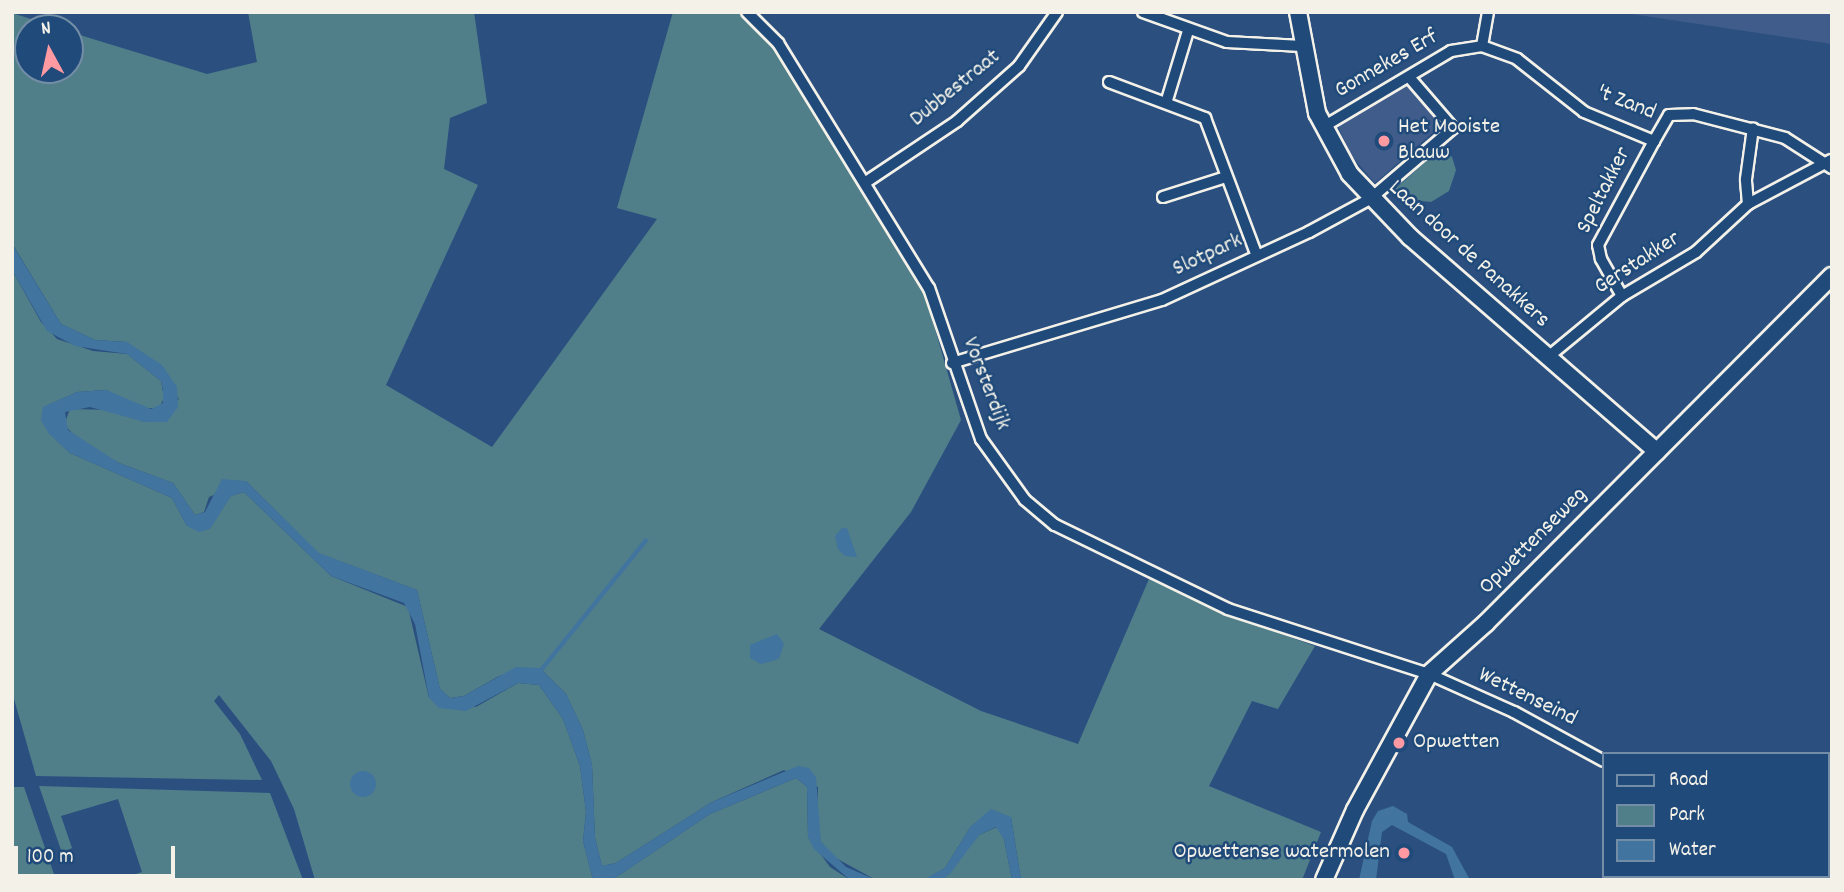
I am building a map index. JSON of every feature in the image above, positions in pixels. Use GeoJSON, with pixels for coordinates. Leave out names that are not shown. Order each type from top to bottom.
{"type":"FeatureCollection","features":[{"type":"Feature","properties":{"kind":"street","name":"Vorsterdijk"},"geometry":{"type":"LineString","coordinates":[[747,12],[778,43],[929,288],[952,363],[981,439],[1025,500],[1055,525],[1228,609],[1429,674]]}},
{"type":"Feature","properties":{"kind":"street","name":"Dubbestraat"},"geometry":{"type":"LineString","coordinates":[[866,182],[957,121],[1019,66],[1057,12]]}},
{"type":"Feature","properties":{"kind":"street"},"geometry":{"type":"LineString","coordinates":[[1143,12],[1188,31],[1259,47],[1301,46]]}},
{"type":"Feature","properties":{"kind":"street","name":"Laan door de Panakkers"},"geometry":{"type":"LineString","coordinates":[[1298,12],[1301,46],[1323,127],[1370,199],[1657,452]]}},
{"type":"Feature","properties":{"kind":"street"},"geometry":{"type":"LineString","coordinates":[[1482,46],[1488,12]]}},
{"type":"Feature","properties":{"kind":"street"},"geometry":{"type":"LineString","coordinates":[[1167,100],[1188,31]]}},
{"type":"Feature","properties":{"kind":"street","name":"Gonnekes Erf"},"geometry":{"type":"LineString","coordinates":[[1323,127],[1451,51],[1482,46]]}},
{"type":"Feature","properties":{"kind":"street","name":"'t Zand"},"geometry":{"type":"LineString","coordinates":[[1482,46],[1517,59],[1584,112],[1654,141],[1662,124],[1674,113],[1753,128],[1785,138],[1830,163]]}},
{"type":"Feature","properties":{"kind":"street","name":"Slotpark"},"geometry":{"type":"LineString","coordinates":[[952,363],[1162,300],[1370,199],[1453,128],[1409,77]]}},
{"type":"Feature","properties":{"kind":"street"},"geometry":{"type":"LineString","coordinates":[[1109,82],[1167,100],[1205,118],[1257,256]]}},
{"type":"Feature","properties":{"kind":"street"},"geometry":{"type":"LineString","coordinates":[[1748,204],[1746,179],[1753,128]]}},
{"type":"Feature","properties":{"kind":"street","name":"Speltakker"},"geometry":{"type":"LineString","coordinates":[[1622,296],[1601,259],[1598,245],[1654,141]]}},
{"type":"Feature","properties":{"kind":"street","name":"Gerstakker"},"geometry":{"type":"LineString","coordinates":[[1548,358],[1622,296],[1696,251],[1748,204],[1830,163]]}},
{"type":"Feature","properties":{"kind":"street"},"geometry":{"type":"LineString","coordinates":[[1163,197],[1226,177]]}},
{"type":"Feature","properties":{"kind":"street","name":"Opwettenseweg"},"geometry":{"type":"LineString","coordinates":[[1324,880],[1355,810],[1429,674],[1657,452],[1832,276]]}},
{"type":"Feature","properties":{"kind":"street","name":"Wettenseind"},"geometry":{"type":"LineString","coordinates":[[1429,674],[1514,712],[1602,760]]}},
{"type":"Feature","properties":{"kind":"shaded area"},"geometry":{"type":"Polygon","coordinates":[[[1625,12],[1832,12],[1832,44],[1625,13],[1625,12]]]}},
{"type":"Feature","properties":{"kind":"shaded area","name":"Het Mooiste Blauw"},"geometry":{"type":"Polygon","coordinates":[[[1408,85],[1446,121],[1375,183],[1351,155],[1338,126],[1408,85]]]}},
{"type":"Feature","properties":{"kind":"green space"},"geometry":{"type":"Polygon","coordinates":[[[248,12],[474,12],[487,103],[450,118],[444,169],[478,185],[386,385],[492,447],[657,219],[617,208],[673,12],[737,12],[777,54],[926,297],[961,420],[911,512],[819,629],[981,711],[1078,744],[1149,579],[1219,612],[1315,646],[1278,709],[1252,701],[1209,786],[1321,832],[1302,880],[1021,880],[1011,817],[971,826],[945,868],[926,879],[876,880],[834,857],[821,842],[817,827],[818,787],[784,770],[712,802],[616,863],[602,866],[595,838],[592,765],[583,730],[566,694],[540,668],[499,676],[464,696],[450,698],[440,689],[417,590],[318,553],[246,481],[209,497],[204,512],[195,515],[173,483],[119,463],[81,441],[64,425],[70,409],[112,410],[145,422],[179,399],[127,342],[95,340],[61,324],[13,245],[12,13],[15,14],[14,84],[84,84],[84,36],[207,74],[257,62],[248,12]]]}},
{"type":"Feature","properties":{"kind":"green space"},"geometry":{"type":"Polygon","coordinates":[[[1441,148],[1452,157],[1456,170],[1449,191],[1431,202],[1404,199],[1395,189],[1441,148]]]}},
{"type":"Feature","properties":{"kind":"green space"},"geometry":{"type":"Polygon","coordinates":[[[12,270],[41,322],[57,339],[93,351],[127,354],[161,381],[164,398],[159,408],[144,408],[106,390],[77,392],[48,405],[56,440],[70,453],[172,498],[187,526],[215,519],[231,496],[244,492],[331,576],[408,607],[429,698],[476,707],[518,683],[539,685],[563,719],[580,766],[586,812],[583,841],[593,880],[315,880],[294,809],[271,761],[219,695],[214,701],[240,734],[262,780],[36,776],[12,692],[12,270]]]}},
{"type":"Feature","properties":{"kind":"green space"},"geometry":{"type":"Polygon","coordinates":[[[796,778],[807,787],[808,837],[830,867],[850,880],[612,880],[710,814],[796,778]]]}},
{"type":"Feature","properties":{"kind":"green space"},"geometry":{"type":"Polygon","coordinates":[[[39,786],[270,793],[303,880],[117,880],[142,872],[118,799],[61,816],[72,848],[62,853],[39,786]]]}},
{"type":"Feature","properties":{"kind":"green space"},"geometry":{"type":"Polygon","coordinates":[[[12,787],[24,787],[56,880],[12,880],[12,787]]]}},
{"type":"Feature","properties":{"kind":"green space"},"geometry":{"type":"Polygon","coordinates":[[[997,827],[1004,839],[1012,880],[941,880],[979,835],[997,827]]]}},
{"type":"Feature","properties":{"kind":"water"},"geometry":{"type":"Polygon","coordinates":[[[12,244],[61,324],[95,340],[127,342],[162,365],[177,387],[178,407],[167,422],[145,422],[90,407],[65,412],[68,430],[119,463],[173,483],[195,515],[205,512],[222,479],[246,481],[319,553],[417,590],[440,689],[450,698],[464,696],[516,667],[540,668],[645,538],[649,540],[543,671],[566,694],[583,730],[592,765],[595,838],[602,866],[616,863],[712,802],[798,766],[809,768],[816,777],[821,842],[846,867],[876,880],[850,880],[814,849],[808,837],[807,787],[796,778],[710,814],[612,880],[593,880],[583,841],[586,812],[580,766],[563,719],[539,685],[518,683],[466,711],[439,708],[429,698],[415,624],[404,603],[331,576],[244,492],[231,496],[210,529],[199,532],[187,526],[172,498],[70,453],[49,434],[41,420],[43,407],[77,392],[106,390],[151,409],[163,403],[163,390],[161,381],[127,354],[75,346],[47,331],[12,270],[12,244]]]}},
{"type":"Feature","properties":{"kind":"water"},"geometry":{"type":"Polygon","coordinates":[[[842,528],[847,528],[857,557],[845,556],[838,549],[835,536],[842,528]]]}},
{"type":"Feature","properties":{"kind":"water"},"geometry":{"type":"Polygon","coordinates":[[[777,634],[784,644],[779,659],[761,664],[750,658],[750,645],[777,634]]]}},
{"type":"Feature","properties":{"kind":"water"},"geometry":{"type":"Polygon","coordinates":[[[363,771],[372,775],[376,784],[372,793],[363,797],[354,793],[350,784],[354,775],[363,771]]]}},
{"type":"Feature","properties":{"kind":"water"},"geometry":{"type":"Polygon","coordinates":[[[1393,806],[1407,814],[1408,822],[1452,847],[1470,880],[1455,880],[1446,854],[1392,825],[1382,832],[1376,880],[1359,880],[1372,821],[1378,811],[1393,806]]]}},
{"type":"Feature","properties":{"kind":"water"},"geometry":{"type":"Polygon","coordinates":[[[991,809],[1011,817],[1021,880],[1012,880],[1004,839],[996,827],[979,835],[950,874],[941,880],[923,880],[945,868],[971,826],[991,809]]]}},
{"type":"Feature","properties":{"kind":"place","name":"Het Mooiste Blauw"},"geometry":{"type":"Point","coordinates":[1384,141]}},
{"type":"Feature","properties":{"kind":"place","name":"Opwetten"},"geometry":{"type":"Point","coordinates":[1399,743]}},
{"type":"Feature","properties":{"kind":"place","name":"Opwettense watermolen"},"geometry":{"type":"Point","coordinates":[1404,853]}}]}
